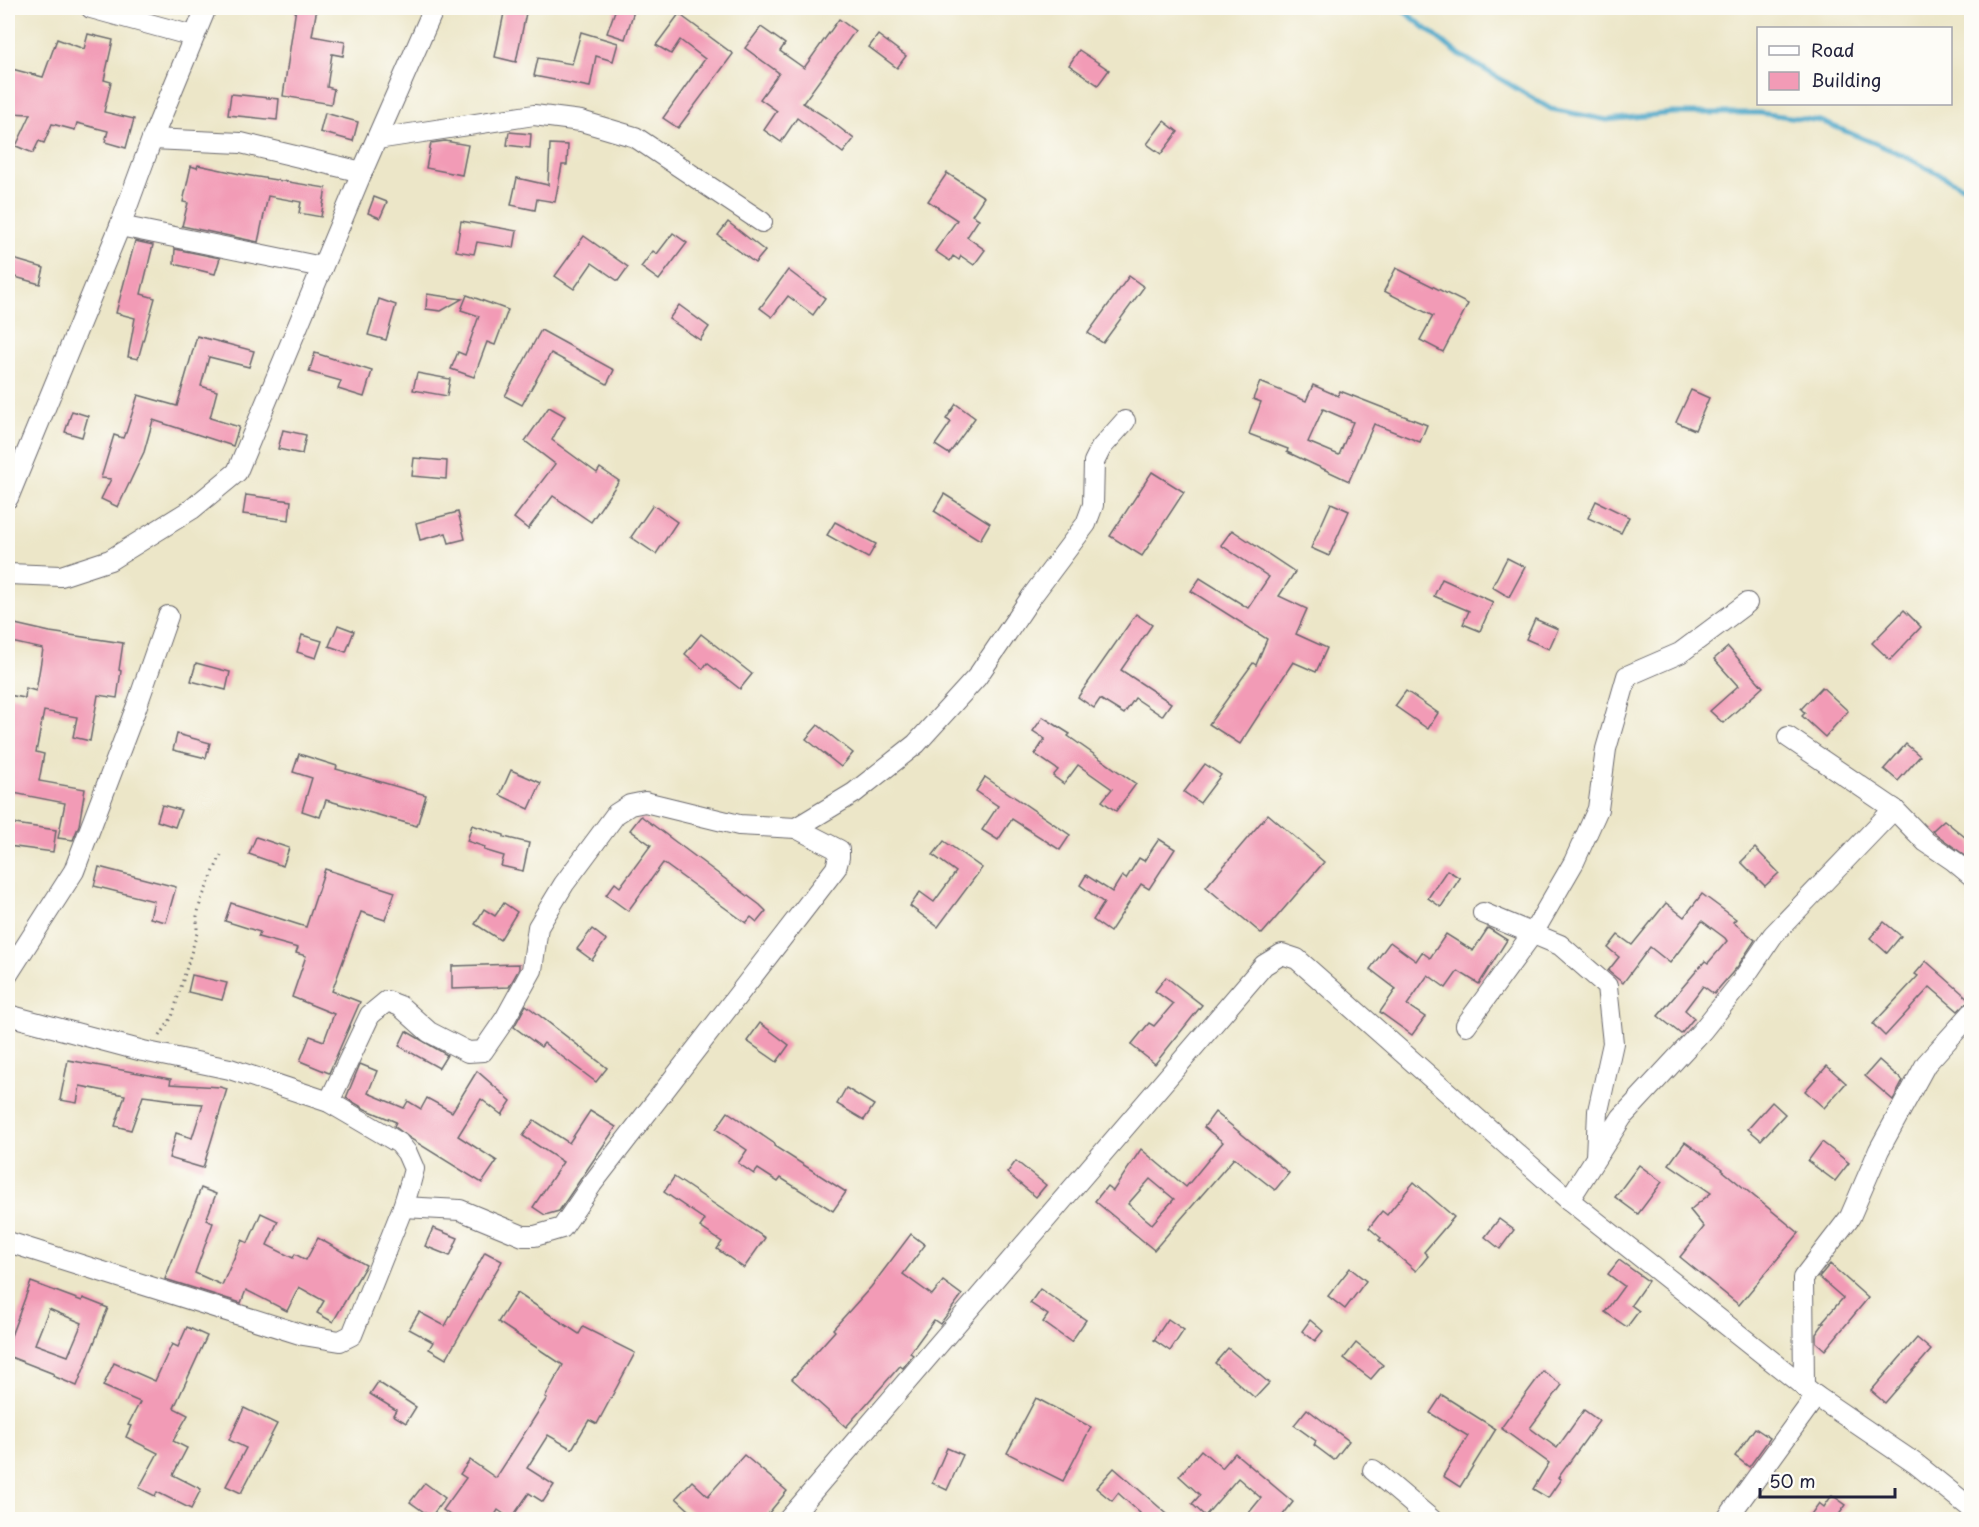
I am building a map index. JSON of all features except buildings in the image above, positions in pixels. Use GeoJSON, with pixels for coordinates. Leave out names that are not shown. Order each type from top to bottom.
{"type":"FeatureCollection","features":[{"type":"Feature","properties":{"kind":"street"},"geometry":{"type":"LineString","coordinates":[[91,8],[193,36]]}},
{"type":"Feature","properties":{"kind":"street"},"geometry":{"type":"LineString","coordinates":[[8,498],[120,226],[193,36],[206,8]]}},
{"type":"Feature","properties":{"kind":"street"},"geometry":{"type":"LineString","coordinates":[[8,574],[61,576],[110,560],[192,509],[237,472],[362,172],[434,8]]}},
{"type":"Feature","properties":{"kind":"street"},"geometry":{"type":"LineString","coordinates":[[377,140],[534,115],[581,121],[635,137],[762,222]]}},
{"type":"Feature","properties":{"kind":"street"},"geometry":{"type":"LineString","coordinates":[[153,140],[240,143],[362,172]]}},
{"type":"Feature","properties":{"kind":"street"},"geometry":{"type":"LineString","coordinates":[[120,226],[322,267]]}},
{"type":"Feature","properties":{"kind":"street"},"geometry":{"type":"LineString","coordinates":[[796,828],[854,793],[916,744],[977,677],[1032,596],[1086,524],[1093,505],[1094,462],[1101,448],[1125,421]]}},
{"type":"Feature","properties":{"kind":"street"},"geometry":{"type":"LineString","coordinates":[[1466,1025],[1533,933],[1574,862],[1598,808],[1606,749],[1627,676],[1680,653],[1747,603]]}},
{"type":"Feature","properties":{"kind":"street"},"geometry":{"type":"LineString","coordinates":[[8,974],[74,871],[168,616]]}},
{"type":"Feature","properties":{"kind":"street"},"geometry":{"type":"LineString","coordinates":[[1788,737],[1894,809],[1926,842],[1971,876]]}},
{"type":"Feature","properties":{"kind":"street"},"geometry":{"type":"LineString","coordinates":[[329,1102],[370,1015],[387,1001],[400,1006],[429,1032],[468,1052],[483,1051],[514,1004],[532,970],[538,927],[564,884],[616,814],[630,805],[645,802],[739,825],[796,828],[839,850],[836,868],[591,1184],[562,1228],[535,1236],[523,1236],[460,1210],[403,1207]]}},
{"type":"Feature","properties":{"kind":"street"},"geometry":{"type":"LineString","coordinates":[[1569,1200],[1622,1117],[1702,1031],[1741,982],[1773,934],[1894,809]]}},
{"type":"Feature","properties":{"kind":"street"},"geometry":{"type":"LineString","coordinates":[[1483,913],[1560,945],[1607,986],[1613,1043],[1598,1111],[1596,1158]]}},
{"type":"Feature","properties":{"kind":"street"},"geometry":{"type":"LineString","coordinates":[[788,1520],[1256,974],[1264,965],[1282,954],[1297,959],[1569,1200],[1810,1391],[1916,1464],[1971,1509]]}},
{"type":"Feature","properties":{"kind":"street"},"geometry":{"type":"LineString","coordinates":[[1726,1520],[1810,1391],[1803,1278],[1850,1217],[1879,1150],[1926,1064],[1971,1013]]}},
{"type":"Feature","properties":{"kind":"street"},"geometry":{"type":"LineString","coordinates":[[8,1016],[143,1051],[230,1069],[329,1102],[399,1143],[407,1153],[414,1169],[403,1207],[352,1335],[340,1341],[303,1335],[87,1265],[8,1242]]}},
{"type":"Feature","properties":{"kind":"street"},"geometry":{"type":"LineString","coordinates":[[1373,1470],[1432,1520]]}},
{"type":"Feature","properties":{"kind":"path"},"geometry":{"type":"LineString","coordinates":[[143,1051],[161,1036],[172,1017],[197,933],[197,916],[201,900],[221,855]]}},
{"type":"Feature","properties":{"kind":"waterway"},"geometry":{"type":"LineString","coordinates":[[1400,8],[1457,53],[1551,109],[1607,120],[1672,113],[1759,113],[1821,121],[1898,153],[1972,191]]}}]}
